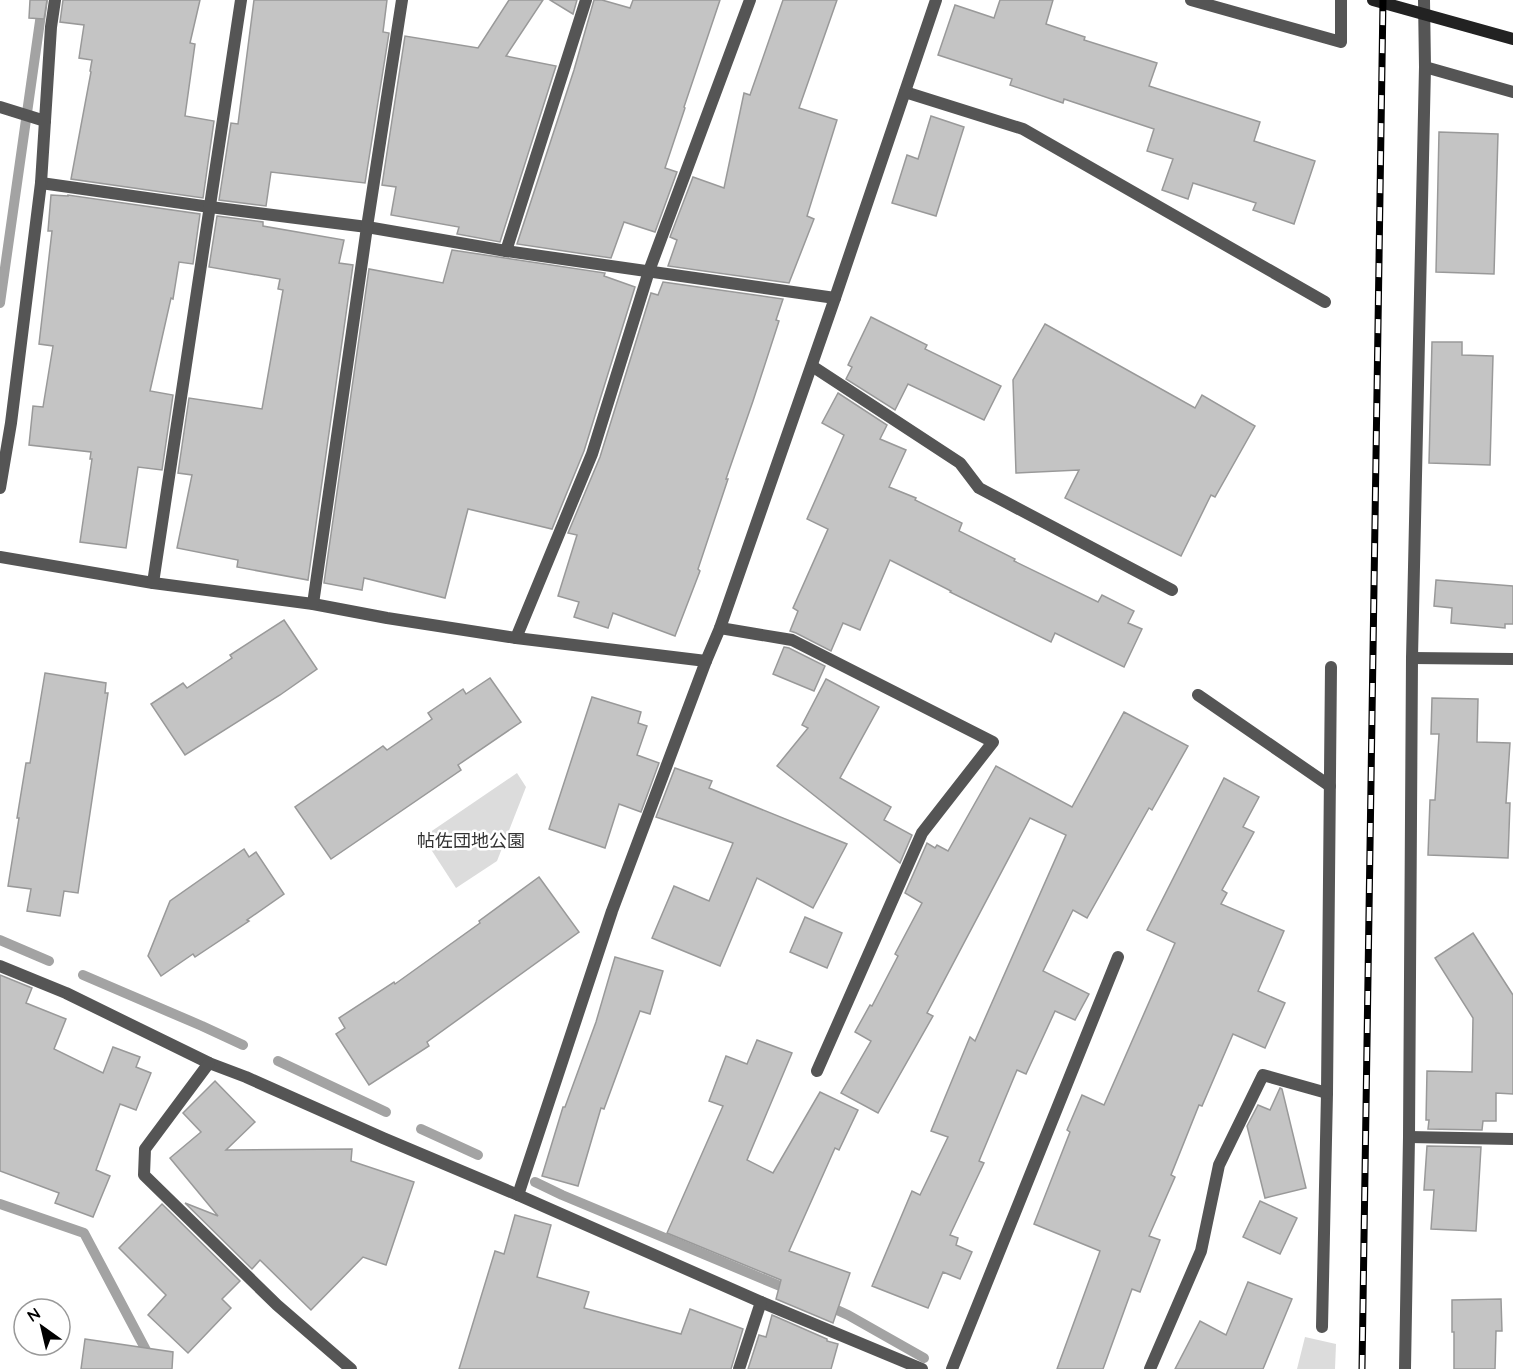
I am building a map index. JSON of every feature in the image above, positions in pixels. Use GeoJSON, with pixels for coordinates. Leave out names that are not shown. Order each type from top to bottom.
{"type":"FeatureCollection","features":[{"type":"Feature","properties":{"kind":"main road"},"geometry":{"type":"LineString","coordinates":[[1373,0],[1513,39]]}},
{"type":"Feature","properties":{"kind":"street"},"geometry":{"type":"LineString","coordinates":[[0,488],[5,425],[41,183],[51,27],[55,0]]}},
{"type":"Feature","properties":{"kind":"street"},"geometry":{"type":"LineString","coordinates":[[153,584],[241,0]]}},
{"type":"Feature","properties":{"kind":"street"},"geometry":{"type":"LineString","coordinates":[[313,604],[402,0]]}},
{"type":"Feature","properties":{"kind":"street"},"geometry":{"type":"LineString","coordinates":[[506,251],[586,0]]}},
{"type":"Feature","properties":{"kind":"street"},"geometry":{"type":"LineString","coordinates":[[516,638],[592,454],[649,271],[750,0]]}},
{"type":"Feature","properties":{"kind":"street"},"geometry":{"type":"LineString","coordinates":[[518,1195],[612,911],[720,628],[936,0]]}},
{"type":"Feature","properties":{"kind":"street"},"geometry":{"type":"LineString","coordinates":[[1191,0],[1341,42],[1341,0]]}},
{"type":"Feature","properties":{"kind":"street"},"geometry":{"type":"LineString","coordinates":[[1405,1369],[1413,658],[1425,67],[1424,0]]}},
{"type":"Feature","properties":{"kind":"street"},"geometry":{"type":"LineString","coordinates":[[1425,67],[1513,93]]}},
{"type":"Feature","properties":{"kind":"street"},"geometry":{"type":"LineString","coordinates":[[905,92],[1023,129],[1325,303]]}},
{"type":"Feature","properties":{"kind":"street"},"geometry":{"type":"LineString","coordinates":[[0,107],[45,121]]}},
{"type":"Feature","properties":{"kind":"street"},"geometry":{"type":"LineString","coordinates":[[41,183],[367,227],[506,251],[835,298]]}},
{"type":"Feature","properties":{"kind":"street"},"geometry":{"type":"LineString","coordinates":[[812,366],[960,463],[979,488],[1172,591]]}},
{"type":"Feature","properties":{"kind":"street"},"geometry":{"type":"LineString","coordinates":[[0,557],[153,584],[313,604],[516,638],[706,661]]}},
{"type":"Feature","properties":{"kind":"street"},"geometry":{"type":"LineString","coordinates":[[720,628],[792,640],[993,742],[922,833],[817,1071]]}},
{"type":"Feature","properties":{"kind":"street"},"geometry":{"type":"LineString","coordinates":[[1413,658],[1513,659]]}},
{"type":"Feature","properties":{"kind":"street"},"geometry":{"type":"LineString","coordinates":[[1322,1327],[1327,1093],[1331,667]]}},
{"type":"Feature","properties":{"kind":"street"},"geometry":{"type":"LineString","coordinates":[[1198,695],[1330,786]]}},
{"type":"Feature","properties":{"kind":"street"},"geometry":{"type":"LineString","coordinates":[[952,1369],[1118,957]]}},
{"type":"Feature","properties":{"kind":"street"},"geometry":{"type":"LineString","coordinates":[[0,966],[66,993],[209,1063],[919,1368]]}},
{"type":"Feature","properties":{"kind":"street"},"geometry":{"type":"LineString","coordinates":[[209,1063],[145,1149],[144,1175],[277,1305],[351,1369]]}},
{"type":"Feature","properties":{"kind":"street"},"geometry":{"type":"LineString","coordinates":[[1150,1369],[1201,1251],[1220,1165],[1263,1075],[1327,1093]]}},
{"type":"Feature","properties":{"kind":"street"},"geometry":{"type":"LineString","coordinates":[[1408,1137],[1513,1138]]}},
{"type":"Feature","properties":{"kind":"street"},"geometry":{"type":"LineString","coordinates":[[739,1369],[761,1302]]}},
{"type":"Feature","properties":{"kind":"green space","name":"帖佐団地公園"},"geometry":{"type":"Polygon","coordinates":[[[517,773],[526,787],[497,861],[456,888],[423,837],[517,773]]]}},
{"type":"Feature","properties":{"kind":"green space"},"geometry":{"type":"Polygon","coordinates":[[[1305,1337],[1336,1344],[1335,1369],[1297,1369],[1305,1337]]]}},
{"type":"Feature","properties":{"kind":"building"},"geometry":{"type":"Polygon","coordinates":[[[30,0],[47,0],[44,19],[29,18],[30,0]]]}},
{"type":"Feature","properties":{"kind":"building"},"geometry":{"type":"Polygon","coordinates":[[[63,0],[200,0],[190,43],[195,44],[185,116],[214,121],[203,198],[71,179],[92,60],[79,58],[84,25],[60,22],[63,0]]]}},
{"type":"Feature","properties":{"kind":"building"},"geometry":{"type":"Polygon","coordinates":[[[254,0],[387,0],[383,32],[389,33],[365,183],[271,172],[266,206],[219,200],[231,123],[238,124],[254,0]]]}},
{"type":"Feature","properties":{"kind":"building"},"geometry":{"type":"Polygon","coordinates":[[[509,0],[543,0],[506,56],[556,66],[500,242],[457,234],[459,227],[391,215],[396,187],[382,185],[405,36],[478,48],[509,0]]]}},
{"type":"Feature","properties":{"kind":"building"},"geometry":{"type":"Polygon","coordinates":[[[550,0],[577,0],[573,14],[550,0]]]}},
{"type":"Feature","properties":{"kind":"building"},"geometry":{"type":"Polygon","coordinates":[[[594,0],[630,8],[633,0],[720,0],[665,168],[677,172],[655,232],[624,222],[611,258],[517,244],[574,70],[594,0]]]}},
{"type":"Feature","properties":{"kind":"building"},"geometry":{"type":"Polygon","coordinates":[[[783,0],[837,0],[799,108],[837,120],[807,216],[814,219],[789,283],[668,266],[677,240],[670,237],[693,177],[724,188],[744,93],[750,95],[783,0]]]}},
{"type":"Feature","properties":{"kind":"building"},"geometry":{"type":"Polygon","coordinates":[[[1000,0],[1053,0],[1046,24],[1085,37],[1084,40],[1157,63],[1149,86],[1260,122],[1254,141],[1315,161],[1294,224],[1253,210],[1256,203],[1193,183],[1188,199],[1162,190],[1173,159],[1147,151],[1154,129],[1064,99],[1063,103],[1010,85],[1012,79],[938,55],[955,5],[994,18],[1000,0]]]}},
{"type":"Feature","properties":{"kind":"building"},"geometry":{"type":"Polygon","coordinates":[[[931,116],[964,127],[936,216],[892,203],[907,155],[918,159],[931,116]]]}},
{"type":"Feature","properties":{"kind":"building"},"geometry":{"type":"Polygon","coordinates":[[[1439,132],[1498,134],[1494,274],[1436,272],[1439,132]]]}},
{"type":"Feature","properties":{"kind":"building"},"geometry":{"type":"Polygon","coordinates":[[[51,195],[68,195],[200,214],[193,264],[179,262],[173,299],[171,298],[150,391],[173,395],[162,470],[138,467],[126,548],[80,542],[92,459],[90,459],[91,452],[29,445],[33,406],[43,407],[53,346],[39,344],[52,231],[48,231],[51,195]]]}},
{"type":"Feature","properties":{"kind":"building"},"geometry":{"type":"Polygon","coordinates":[[[217,216],[263,222],[263,226],[344,240],[339,263],[353,265],[308,580],[237,567],[238,560],[177,548],[192,475],[178,473],[189,398],[262,409],[283,290],[278,289],[280,279],[209,267],[217,216]]]}},
{"type":"Feature","properties":{"kind":"building"},"geometry":{"type":"Polygon","coordinates":[[[452,250],[605,273],[604,276],[635,287],[584,451],[552,529],[468,509],[445,598],[364,578],[362,590],[324,583],[369,269],[443,283],[452,250]]]}},
{"type":"Feature","properties":{"kind":"building"},"geometry":{"type":"Polygon","coordinates":[[[663,282],[783,299],[776,320],[779,321],[726,479],[728,479],[698,569],[700,571],[675,636],[613,613],[608,628],[574,617],[579,602],[558,596],[577,535],[568,533],[600,457],[651,293],[658,295],[663,282]]]}},
{"type":"Feature","properties":{"kind":"building"},"geometry":{"type":"Polygon","coordinates":[[[871,317],[927,345],[925,349],[1001,386],[984,420],[908,384],[895,410],[846,379],[852,367],[848,365],[871,317]]]}},
{"type":"Feature","properties":{"kind":"building"},"geometry":{"type":"Polygon","coordinates":[[[1045,324],[1195,408],[1202,395],[1255,426],[1215,497],[1211,495],[1181,556],[1065,498],[1079,470],[1016,473],[1013,380],[1045,324]]]}},
{"type":"Feature","properties":{"kind":"building"},"geometry":{"type":"Polygon","coordinates":[[[1432,342],[1462,342],[1462,355],[1493,356],[1490,465],[1429,463],[1432,342]]]}},
{"type":"Feature","properties":{"kind":"building"},"geometry":{"type":"Polygon","coordinates":[[[838,393],[887,425],[880,439],[906,450],[889,487],[916,498],[915,500],[962,523],[959,531],[1015,559],[1014,561],[1098,602],[1102,595],[1134,611],[1128,623],[1142,629],[1124,667],[1055,633],[1051,642],[890,560],[860,630],[843,623],[831,651],[790,631],[798,611],[793,608],[828,529],[807,519],[844,435],[822,423],[838,393]]]}},
{"type":"Feature","properties":{"kind":"building"},"geometry":{"type":"Polygon","coordinates":[[[1436,580],[1513,586],[1513,624],[1505,624],[1505,628],[1451,623],[1452,608],[1434,606],[1436,580]]]}},
{"type":"Feature","properties":{"kind":"building"},"geometry":{"type":"Polygon","coordinates":[[[284,620],[317,669],[185,755],[151,704],[183,683],[187,688],[232,658],[230,655],[284,620]]]}},
{"type":"Feature","properties":{"kind":"building"},"geometry":{"type":"Polygon","coordinates":[[[784,647],[825,666],[814,691],[773,674],[784,647]]]}},
{"type":"Feature","properties":{"kind":"building"},"geometry":{"type":"Polygon","coordinates":[[[45,673],[106,683],[105,693],[108,693],[78,893],[64,891],[60,916],[27,911],[31,889],[8,886],[26,763],[30,763],[45,673]]]}},
{"type":"Feature","properties":{"kind":"building"},"geometry":{"type":"Polygon","coordinates":[[[490,678],[521,722],[458,765],[461,770],[331,859],[295,807],[383,746],[387,750],[432,719],[428,713],[463,689],[466,694],[490,678]]]}},
{"type":"Feature","properties":{"kind":"building"},"geometry":{"type":"Polygon","coordinates":[[[826,679],[879,707],[840,778],[891,807],[884,820],[912,835],[900,863],[777,766],[808,728],[802,725],[826,679]]]}},
{"type":"Feature","properties":{"kind":"building"},"geometry":{"type":"Polygon","coordinates":[[[592,697],[641,712],[638,723],[647,726],[637,755],[659,763],[641,812],[619,804],[605,848],[549,829],[592,697]]]}},
{"type":"Feature","properties":{"kind":"building"},"geometry":{"type":"Polygon","coordinates":[[[1432,698],[1478,699],[1477,742],[1510,743],[1506,803],[1510,803],[1508,858],[1428,855],[1430,800],[1435,800],[1439,734],[1431,734],[1432,698]]]}},
{"type":"Feature","properties":{"kind":"building"},"geometry":{"type":"Polygon","coordinates":[[[1124,712],[1188,746],[1152,810],[1149,808],[1087,918],[1073,910],[1043,971],[1089,994],[1075,1020],[1055,1011],[1026,1074],[1017,1070],[979,1161],[984,1163],[950,1235],[958,1238],[956,1245],[972,1252],[960,1279],[943,1272],[928,1308],[872,1286],[912,1191],[920,1195],[948,1137],[931,1131],[970,1037],[975,1041],[1066,835],[1030,818],[927,1013],[933,1016],[878,1113],[841,1093],[871,1041],[855,1032],[870,1005],[872,1006],[898,956],[895,954],[922,903],[905,893],[927,843],[935,848],[937,845],[948,851],[996,766],[1072,807],[1124,712]]]}},
{"type":"Feature","properties":{"kind":"building"},"geometry":{"type":"Polygon","coordinates":[[[675,768],[712,781],[709,788],[847,844],[813,908],[757,878],[720,966],[652,938],[674,886],[709,901],[733,843],[656,817],[675,768]]]}},
{"type":"Feature","properties":{"kind":"building"},"geometry":{"type":"Polygon","coordinates":[[[1224,778],[1259,797],[1243,827],[1254,832],[1222,890],[1227,893],[1221,904],[1284,931],[1258,991],[1285,1003],[1265,1048],[1233,1034],[1202,1106],[1199,1105],[1171,1175],[1175,1177],[1149,1236],[1160,1240],[1140,1292],[1132,1289],[1103,1369],[1057,1369],[1100,1251],[1034,1224],[1070,1132],[1067,1130],[1082,1095],[1104,1105],[1175,943],[1147,930],[1224,778]]]}},
{"type":"Feature","properties":{"kind":"building"},"geometry":{"type":"Polygon","coordinates":[[[244,849],[249,857],[256,852],[284,894],[247,920],[249,921],[195,957],[193,954],[161,976],[148,956],[170,901],[244,849]]]}},
{"type":"Feature","properties":{"kind":"building"},"geometry":{"type":"Polygon","coordinates":[[[539,877],[579,932],[427,1042],[429,1046],[369,1085],[336,1034],[345,1028],[339,1018],[394,982],[395,984],[539,877]]]}},
{"type":"Feature","properties":{"kind":"building"},"geometry":{"type":"Polygon","coordinates":[[[805,917],[842,933],[827,968],[790,952],[805,917]]]}},
{"type":"Feature","properties":{"kind":"building"},"geometry":{"type":"Polygon","coordinates":[[[1473,933],[1513,995],[1513,1094],[1496,1093],[1496,1121],[1483,1121],[1482,1130],[1428,1129],[1429,1120],[1426,1120],[1427,1071],[1472,1072],[1473,1018],[1435,958],[1473,933]]]}},
{"type":"Feature","properties":{"kind":"building"},"geometry":{"type":"Polygon","coordinates":[[[615,957],[663,971],[650,1014],[640,1011],[604,1109],[601,1108],[578,1186],[542,1176],[563,1107],[565,1107],[596,1022],[615,957]]]}},
{"type":"Feature","properties":{"kind":"building"},"geometry":{"type":"Polygon","coordinates":[[[0,975],[32,988],[26,1003],[66,1019],[54,1049],[103,1073],[113,1047],[140,1057],[136,1067],[151,1073],[136,1110],[120,1104],[96,1170],[110,1176],[93,1217],[55,1203],[59,1193],[0,1171],[0,975]]]}},
{"type":"Feature","properties":{"kind":"building"},"geometry":{"type":"Polygon","coordinates":[[[757,1040],[792,1053],[747,1160],[773,1173],[820,1092],[858,1110],[839,1150],[835,1148],[789,1251],[850,1273],[833,1323],[776,1299],[781,1280],[667,1233],[723,1106],[709,1101],[726,1056],[747,1064],[757,1040]]]}},
{"type":"Feature","properties":{"kind":"building"},"geometry":{"type":"Polygon","coordinates":[[[215,1081],[255,1122],[226,1150],[352,1149],[351,1161],[414,1182],[386,1265],[363,1257],[311,1310],[260,1260],[252,1269],[185,1203],[218,1216],[170,1158],[201,1132],[183,1113],[215,1081]]]}},
{"type":"Feature","properties":{"kind":"building"},"geometry":{"type":"Polygon","coordinates":[[[1280,1088],[1306,1188],[1265,1198],[1247,1126],[1258,1105],[1270,1110],[1280,1088]]]}},
{"type":"Feature","properties":{"kind":"building"},"geometry":{"type":"Polygon","coordinates":[[[1427,1146],[1481,1147],[1476,1231],[1431,1229],[1434,1190],[1424,1190],[1427,1146]]]}},
{"type":"Feature","properties":{"kind":"building"},"geometry":{"type":"Polygon","coordinates":[[[1260,1201],[1297,1218],[1280,1254],[1243,1237],[1260,1201]]]}},
{"type":"Feature","properties":{"kind":"building"},"geometry":{"type":"Polygon","coordinates":[[[162,1204],[240,1281],[222,1299],[231,1308],[188,1353],[148,1315],[166,1295],[119,1248],[162,1204]]]}},
{"type":"Feature","properties":{"kind":"building"},"geometry":{"type":"Polygon","coordinates":[[[515,1215],[551,1225],[537,1277],[589,1292],[584,1308],[681,1334],[690,1309],[743,1329],[731,1369],[459,1369],[495,1251],[504,1254],[515,1215]]]}},
{"type":"Feature","properties":{"kind":"building"},"geometry":{"type":"Polygon","coordinates":[[[1248,1282],[1292,1299],[1263,1369],[1175,1369],[1200,1321],[1226,1335],[1248,1282]]]}},
{"type":"Feature","properties":{"kind":"building"},"geometry":{"type":"Polygon","coordinates":[[[1501,1299],[1502,1331],[1496,1331],[1495,1369],[1454,1369],[1452,1300],[1501,1299]]]}},
{"type":"Feature","properties":{"kind":"building"},"geometry":{"type":"Polygon","coordinates":[[[772,1315],[838,1344],[831,1369],[748,1369],[759,1335],[766,1337],[772,1315]]]}},
{"type":"Feature","properties":{"kind":"building"},"geometry":{"type":"Polygon","coordinates":[[[85,1339],[173,1352],[172,1369],[81,1369],[85,1339]]]}},
{"type":"Feature","properties":{"kind":"waterway"},"geometry":{"type":"LineString","coordinates":[[0,303],[43,0]]}},
{"type":"Feature","properties":{"kind":"waterway"},"geometry":{"type":"LineString","coordinates":[[0,940],[49,961]]}},
{"type":"Feature","properties":{"kind":"waterway"},"geometry":{"type":"LineString","coordinates":[[83,975],[243,1045]]}},
{"type":"Feature","properties":{"kind":"waterway"},"geometry":{"type":"LineString","coordinates":[[278,1061],[386,1112]]}},
{"type":"Feature","properties":{"kind":"waterway"},"geometry":{"type":"LineString","coordinates":[[421,1129],[478,1155]]}},
{"type":"Feature","properties":{"kind":"waterway"},"geometry":{"type":"LineString","coordinates":[[535,1182],[792,1291]]}},
{"type":"Feature","properties":{"kind":"waterway"},"geometry":{"type":"LineString","coordinates":[[0,1204],[84,1233],[156,1369]]}},
{"type":"Feature","properties":{"kind":"waterway"},"geometry":{"type":"LineString","coordinates":[[826,1305],[924,1358]]}},
{"type":"Feature","properties":{"kind":"railway"},"geometry":{"type":"LineString","coordinates":[[1362,1369],[1383,0]]}}]}
